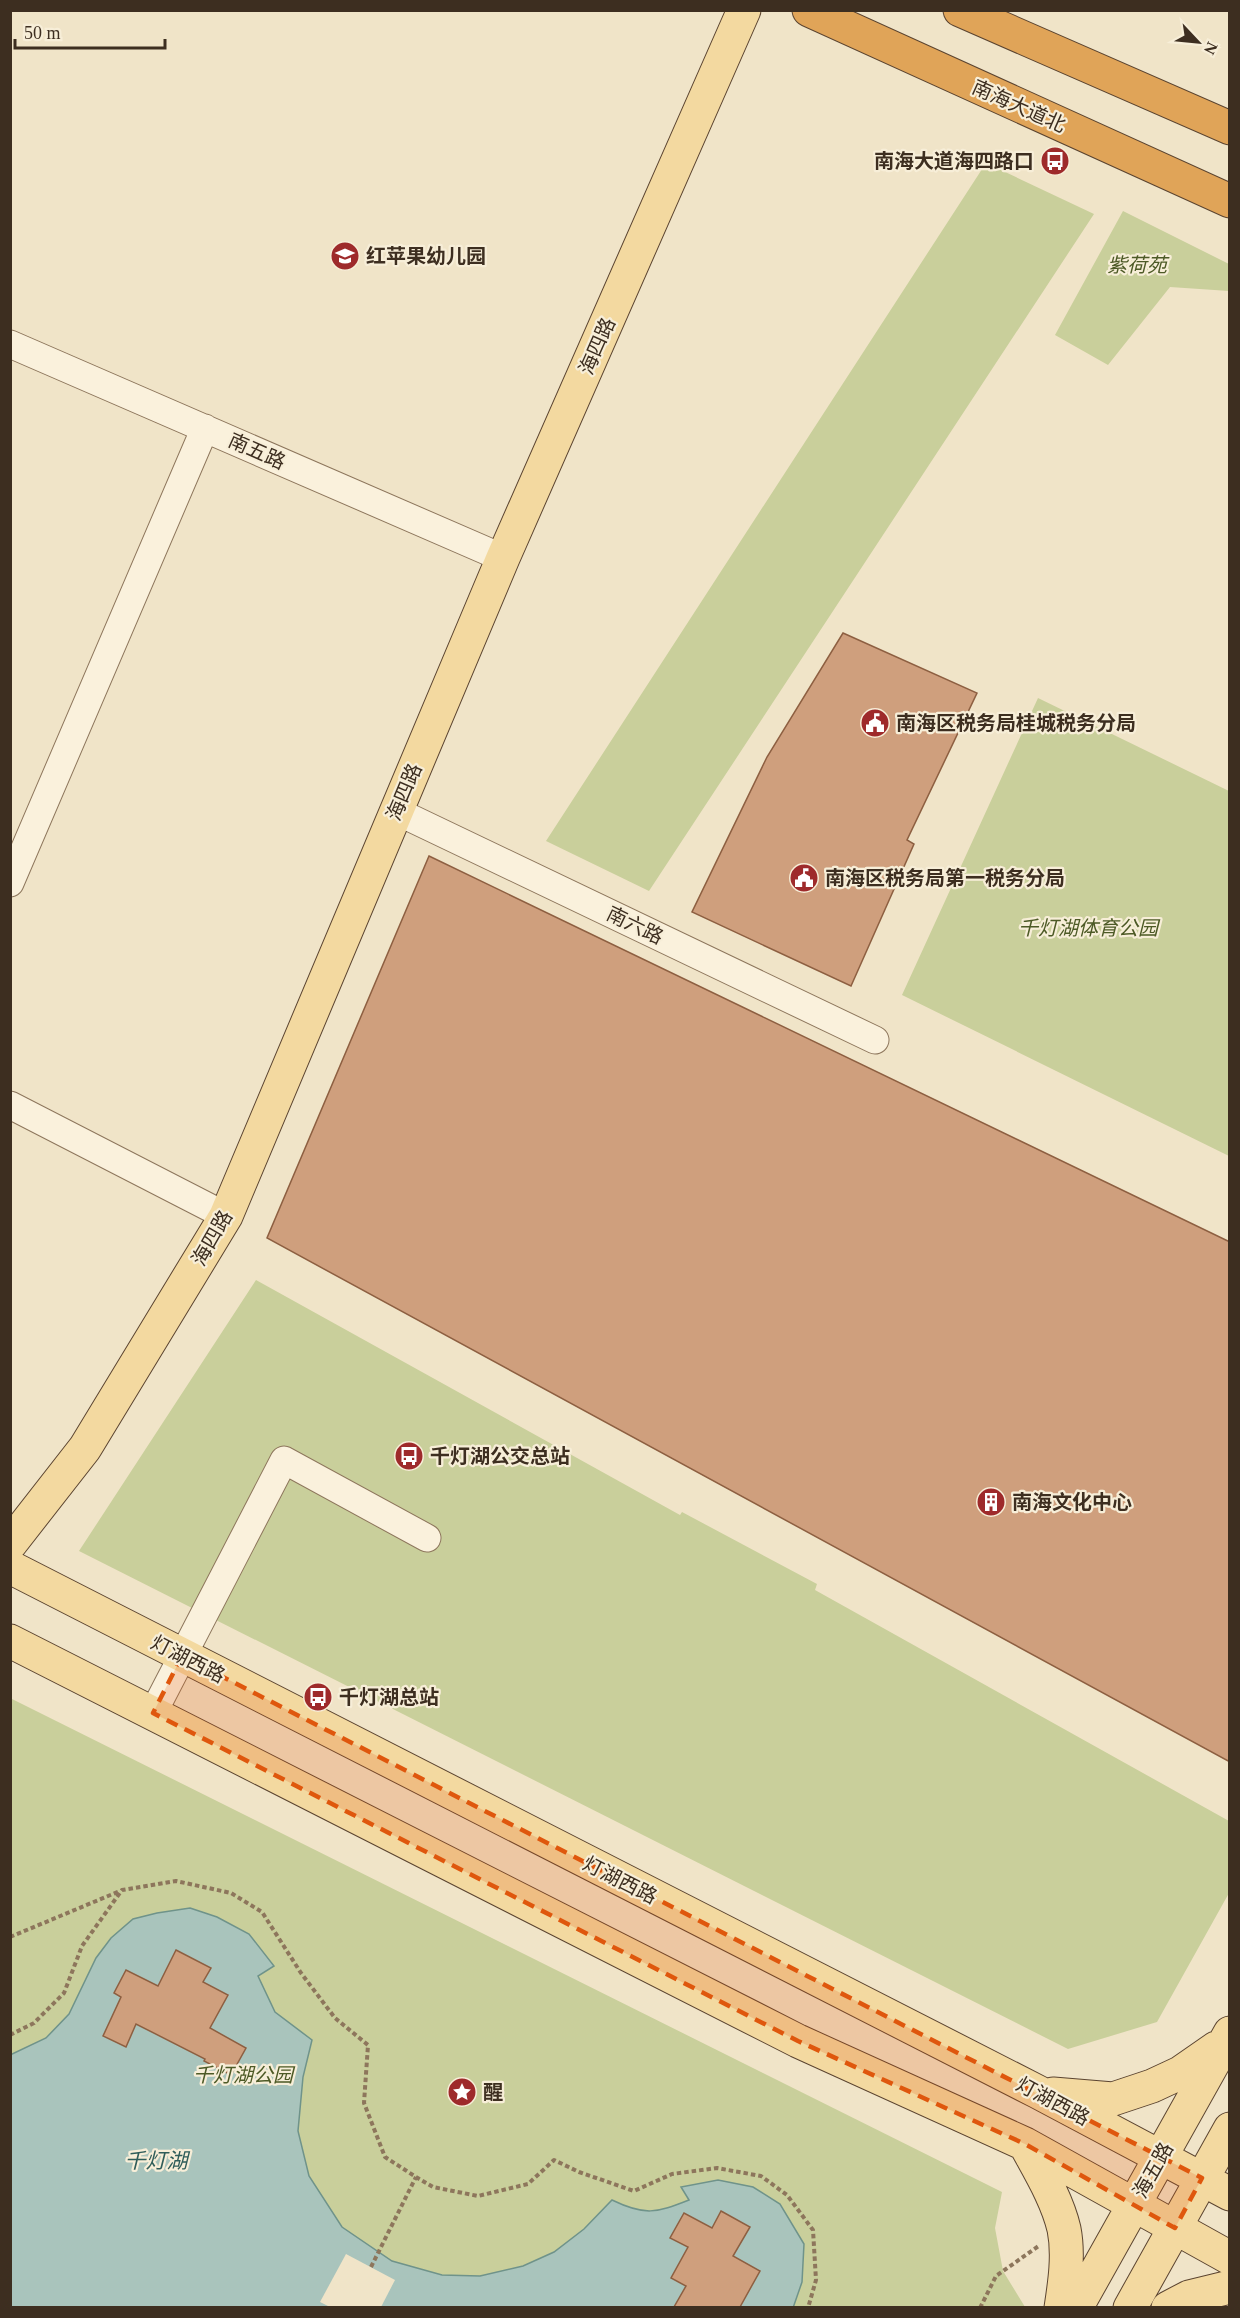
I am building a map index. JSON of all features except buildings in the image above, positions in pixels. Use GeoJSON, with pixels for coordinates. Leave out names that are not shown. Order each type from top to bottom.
{"type":"FeatureCollection","features":[{"type":"Feature","properties":{"kind":"highway","name":"南海大道北"},"geometry":{"type":"LineString","coordinates":[[809,10],[1230,201]]}},
{"type":"Feature","properties":{"kind":"highway"},"geometry":{"type":"LineString","coordinates":[[960,10],[1230,128]]}},
{"type":"Feature","properties":{"kind":"main road","name":"海四路"},"geometry":{"type":"LineString","coordinates":[[10,1544],[85,1448],[226,1216],[503,558],[744,10]]}},
{"type":"Feature","properties":{"kind":"main road","name":"灯湖西路"},"geometry":{"type":"LineString","coordinates":[[10,1567],[1038,2092],[1216,2186]]}},
{"type":"Feature","properties":{"kind":"main road"},"geometry":{"type":"LineString","coordinates":[[10,1641],[798,2041],[1025,2144],[1230,2259]]}},
{"type":"Feature","properties":{"kind":"main road"},"geometry":{"type":"LineString","coordinates":[[1038,2092],[1113,2099],[1152,2086],[1180,2073],[1227,2037]]}},
{"type":"Feature","properties":{"kind":"main road","name":"海五路"},"geometry":{"type":"LineString","coordinates":[[1076,2307],[1227,2037]]}},
{"type":"Feature","properties":{"kind":"main road"},"geometry":{"type":"LineString","coordinates":[[1130,2307],[1175,2228],[1216,2186],[1230,2129]]}},
{"type":"Feature","properties":{"kind":"main road"},"geometry":{"type":"LineString","coordinates":[[1025,2144],[1048,2187],[1064,2228],[1067,2271],[1061,2307]]}},
{"type":"Feature","properties":{"kind":"main road"},"geometry":{"type":"LineString","coordinates":[[1168,2307],[1189,2297],[1230,2286]]}},
{"type":"Feature","properties":{"kind":"street","name":"南五路"},"geometry":{"type":"LineString","coordinates":[[10,344],[503,558]]}},
{"type":"Feature","properties":{"kind":"street"},"geometry":{"type":"LineString","coordinates":[[10,883],[205,428]]}},
{"type":"Feature","properties":{"kind":"street","name":"南六路"},"geometry":{"type":"LineString","coordinates":[[396,811],[874,1040]]}},
{"type":"Feature","properties":{"kind":"street"},"geometry":{"type":"LineString","coordinates":[[10,1105],[226,1216]]}},
{"type":"Feature","properties":{"kind":"street"},"geometry":{"type":"LineString","coordinates":[[153,1713],[284,1460],[427,1538]]}},
{"type":"Feature","properties":{"kind":"path"},"geometry":{"type":"LineString","coordinates":[[10,1937],[122,1890],[176,1881],[231,1893],[262,1912],[301,1973],[335,2018],[368,2045],[363,2103],[385,2157],[433,2187],[478,2196],[528,2184],[555,2160],[579,2172],[634,2191],[672,2174],[717,2168],[761,2176],[787,2195],[813,2230],[816,2280],[808,2307]]}},
{"type":"Feature","properties":{"kind":"path"},"geometry":{"type":"LineString","coordinates":[[10,2035],[34,2023],[64,1993],[82,1946],[122,1890]]}},
{"type":"Feature","properties":{"kind":"path"},"geometry":{"type":"LineString","coordinates":[[371,2267],[416,2177]]}},
{"type":"Feature","properties":{"kind":"path"},"geometry":{"type":"LineString","coordinates":[[980,2307],[996,2276],[1064,2228]]}},
{"type":"Feature","properties":{"kind":"highlighted area"},"geometry":{"type":"Polygon","coordinates":[[[182,1656],[1202,2178],[1175,2228],[1025,2144],[798,2041],[153,1713],[182,1656]]]}},
{"type":"Feature","properties":{"kind":"green space"},"geometry":{"type":"Polygon","coordinates":[[[986,163],[1094,214],[649,891],[546,841],[986,163]]]}},
{"type":"Feature","properties":{"kind":"green space","name":"紫荷苑"},"geometry":{"type":"Polygon","coordinates":[[[1123,211],[1229,264],[1229,291],[1170,287],[1108,365],[1055,335],[1123,211]]]}},
{"type":"Feature","properties":{"kind":"green space","name":"千灯湖体育公园"},"geometry":{"type":"Polygon","coordinates":[[[1038,698],[1229,791],[1229,1156],[902,995],[1038,698]]]}},
{"type":"Feature","properties":{"kind":"green space"},"geometry":{"type":"Polygon","coordinates":[[[256,1280],[680,1515],[682,1512],[817,1584],[815,1590],[1229,1821],[1229,1893],[1157,2022],[1068,2049],[79,1551],[256,1280]]]}},
{"type":"Feature","properties":{"kind":"green space","name":"千灯湖公园"},"geometry":{"type":"Polygon","coordinates":[[[10,1698],[1002,2192],[995,2228],[1003,2271],[1025,2307],[11,2307],[10,1698]]]}},
{"type":"Feature","properties":{"kind":"water","name":"千灯湖"},"geometry":{"type":"Polygon","coordinates":[[[190,1908],[217,1917],[249,1934],[274,1966],[258,1976],[275,2012],[312,2040],[303,2077],[298,2131],[309,2176],[342,2227],[392,2261],[442,2275],[480,2276],[523,2266],[554,2252],[584,2229],[612,2200],[633,2209],[659,2210],[689,2200],[681,2187],[718,2180],[753,2187],[780,2204],[804,2244],[802,2282],[793,2308],[11,2307],[10,2055],[46,2038],[69,2014],[96,1958],[111,1938],[133,1919],[190,1908]]]}},
{"type":"Feature","properties":{"kind":"pier"},"geometry":{"type":"Polygon","coordinates":[[[346,2254],[395,2280],[381,2307],[330,2307],[320,2302],[346,2254]]]}},
{"type":"Feature","properties":{"kind":"place","name":"南海大道海四路口"},"geometry":{"type":"Point","coordinates":[1055,161]}},
{"type":"Feature","properties":{"kind":"place","name":"红苹果幼儿园"},"geometry":{"type":"Point","coordinates":[345,256]}},
{"type":"Feature","properties":{"kind":"place","name":"南海区税务局桂城税务分局"},"geometry":{"type":"Point","coordinates":[875,723]}},
{"type":"Feature","properties":{"kind":"place","name":"南海区税务局第一税务分局"},"geometry":{"type":"Point","coordinates":[804,878]}},
{"type":"Feature","properties":{"kind":"place","name":"千灯湖公交总站"},"geometry":{"type":"Point","coordinates":[409,1456]}},
{"type":"Feature","properties":{"kind":"place","name":"南海文化中心"},"geometry":{"type":"Point","coordinates":[991,1502]}},
{"type":"Feature","properties":{"kind":"place","name":"千灯湖总站"},"geometry":{"type":"Point","coordinates":[318,1697]}},
{"type":"Feature","properties":{"kind":"place","name":"醒"},"geometry":{"type":"Point","coordinates":[462,2092]}}]}
